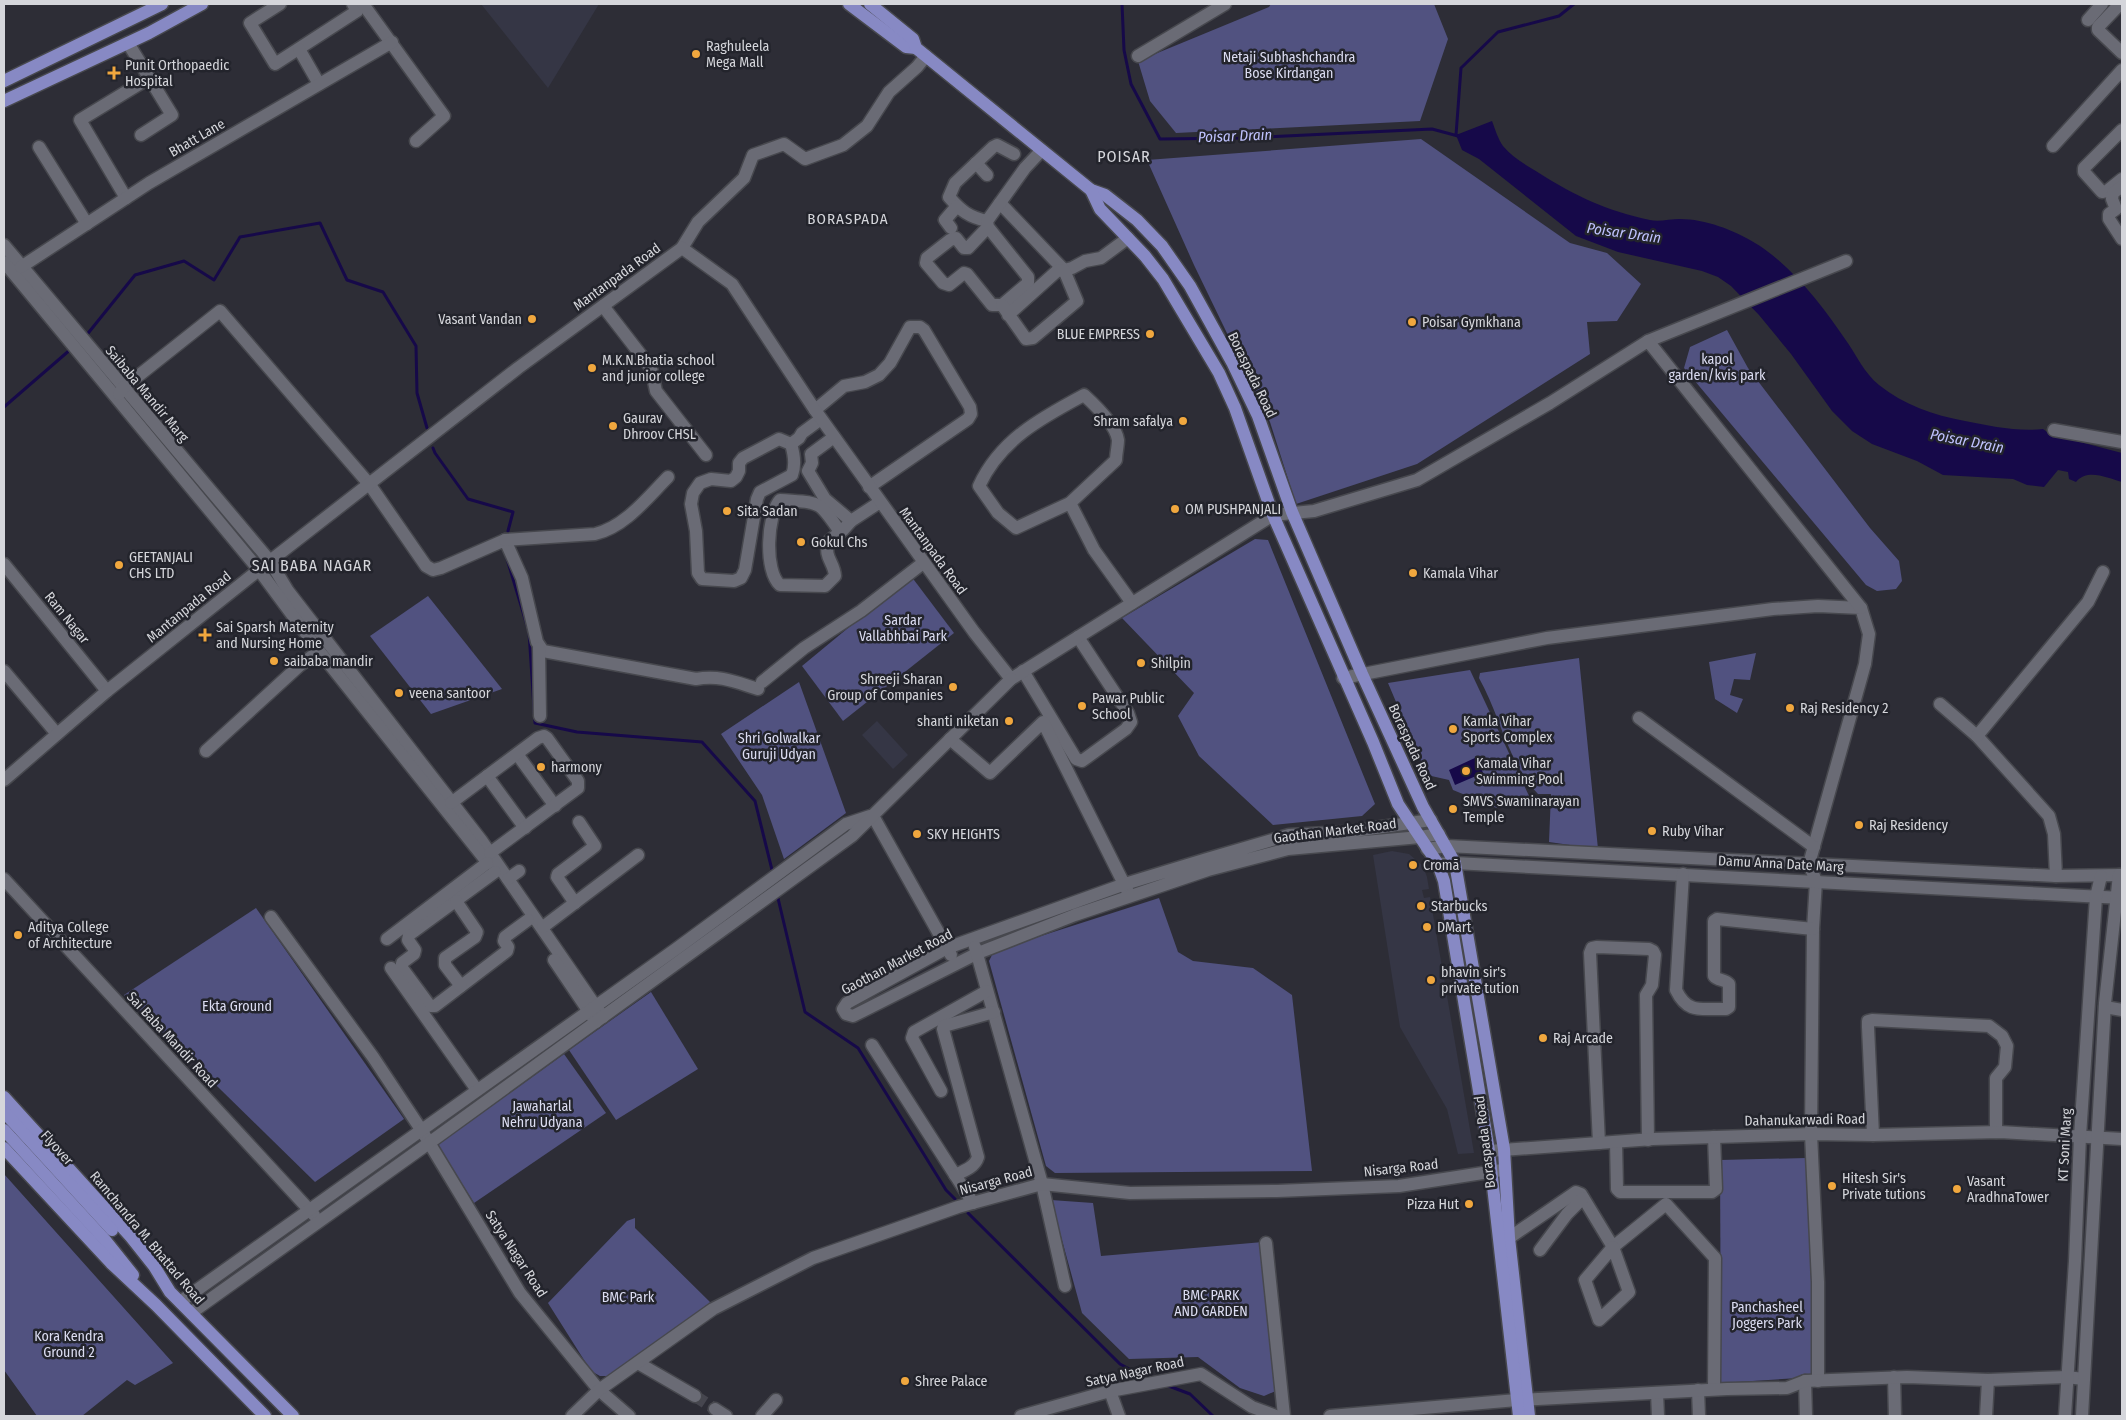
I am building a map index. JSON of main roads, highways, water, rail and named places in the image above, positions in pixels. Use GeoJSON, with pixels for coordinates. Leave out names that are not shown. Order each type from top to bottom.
{"type":"FeatureCollection","features":[{"type":"Feature","properties":{"kind":"main road"},"geometry":{"type":"LineString","coordinates":[[5,77],[162,4]]}},
{"type":"Feature","properties":{"kind":"main road"},"geometry":{"type":"LineString","coordinates":[[4,101],[128,43],[202,4]]}},
{"type":"Feature","properties":{"kind":"main road","name":"Boraspada Road"},"geometry":{"type":"LineString","coordinates":[[849,4],[906,48],[921,52]]}},
{"type":"Feature","properties":{"kind":"main road","name":"Boraspada Road"},"geometry":{"type":"LineString","coordinates":[[870,4],[913,39],[921,52],[1091,190],[1105,196],[1137,220],[1162,246],[1182,274],[1232,362],[1258,416],[1292,512],[1362,674],[1423,807],[1455,863],[1504,1149],[1522,1400],[1519,1416]]}},
{"type":"Feature","properties":{"kind":"main road","name":"Boraspada Road"},"geometry":{"type":"LineString","coordinates":[[1091,190],[1100,209],[1128,238],[1166,284],[1219,373],[1235,408],[1273,515],[1343,678],[1373,742],[1398,804],[1438,864],[1444,881],[1489,1151],[1490,1172],[1522,1400],[1528,1416]]}},
{"type":"Feature","properties":{"kind":"main road"},"geometry":{"type":"LineString","coordinates":[[1166,284],[1182,274]]}},
{"type":"Feature","properties":{"kind":"main road","name":"Ramchandra M. Bhattad Road"},"geometry":{"type":"LineString","coordinates":[[4,1097],[130,1237],[154,1266],[170,1292],[293,1416]]}},
{"type":"Feature","properties":{"kind":"main road","name":"Flyover"},"geometry":{"type":"LineString","coordinates":[[4,1112],[170,1292]]}},
{"type":"Feature","properties":{"kind":"main road","name":"Flyover"},"geometry":{"type":"LineString","coordinates":[[4,1130],[127,1266],[156,1305]]}},
{"type":"Feature","properties":{"kind":"main road"},"geometry":{"type":"LineString","coordinates":[[4,1148],[111,1262],[265,1416]]}},
{"type":"Feature","properties":{"kind":"water"},"geometry":{"type":"Polygon","coordinates":[[[1492,121],[1501,143],[1511,154],[1579,196],[1605,207],[1650,220],[1690,219],[1709,223],[1755,243],[1793,273],[1805,286],[1836,326],[1869,375],[1879,385],[1898,398],[1919,408],[1953,419],[2004,428],[2043,429],[2054,437],[2057,436],[2122,453],[2122,482],[2092,475],[2081,478],[2076,482],[2069,479],[2068,472],[2058,470],[2044,487],[2027,485],[2013,479],[1943,475],[1917,461],[1872,444],[1852,431],[1832,411],[1791,354],[1759,315],[1731,286],[1718,277],[1702,271],[1618,252],[1576,236],[1479,159],[1462,150],[1456,135],[1492,121]]]}},
{"type":"Feature","properties":{"kind":"water","name":"Kamala Vihar Swimming Pool"},"geometry":{"type":"Polygon","coordinates":[[[1477,757],[1483,773],[1455,785],[1449,770],[1477,757]]]}},
{"type":"Feature","properties":{"kind":"waterway","name":"Poisar Drain"},"geometry":{"type":"LineString","coordinates":[[1122,4],[1124,50],[1131,84],[1160,139],[1244,138],[1432,129],[1458,136]]}},
{"type":"Feature","properties":{"kind":"waterway"},"geometry":{"type":"LineString","coordinates":[[1456,135],[1461,68],[1498,32],[1559,16],[1574,4]]}},
{"type":"Feature","properties":{"kind":"waterway"},"geometry":{"type":"LineString","coordinates":[[85,337],[135,275],[184,261],[214,280],[240,237],[320,223],[347,280],[383,292],[416,346],[417,393],[427,428]]}},
{"type":"Feature","properties":{"kind":"waterway"},"geometry":{"type":"LineString","coordinates":[[4,407],[71,349]]}},
{"type":"Feature","properties":{"kind":"waterway"},"geometry":{"type":"LineString","coordinates":[[433,448],[468,499],[513,512],[508,531]]}},
{"type":"Feature","properties":{"kind":"waterway"},"geometry":{"type":"LineString","coordinates":[[504,549],[529,632],[535,723],[577,732],[702,742],[755,801],[773,874]]}},
{"type":"Feature","properties":{"kind":"waterway"},"geometry":{"type":"LineString","coordinates":[[777,894],[805,1012],[858,1048],[946,1190],[955,1199]]}},
{"type":"Feature","properties":{"kind":"waterway"},"geometry":{"type":"LineString","coordinates":[[968,1213],[1120,1364],[1144,1377]]}},
{"type":"Feature","properties":{"kind":"waterway"},"geometry":{"type":"LineString","coordinates":[[1166,1385],[1190,1394],[1213,1416]]}},
{"type":"Feature","properties":{"kind":"tunnel"},"geometry":{"type":"LineString","coordinates":[[695,1396],[715,1409]]}},
{"type":"Feature","properties":{"kind":"place","name":"Raghuleela Mega Mall"},"geometry":{"type":"Point","coordinates":[696,54]}},
{"type":"Feature","properties":{"kind":"place","name":"Punit Orthopaedic Hospital"},"geometry":{"type":"Point","coordinates":[114,73]}},
{"type":"Feature","properties":{"kind":"place","name":"Vasant Vandan"},"geometry":{"type":"Point","coordinates":[532,319]}},
{"type":"Feature","properties":{"kind":"place","name":"Poisar Gymkhana"},"geometry":{"type":"Point","coordinates":[1412,322]}},
{"type":"Feature","properties":{"kind":"place","name":"BLUE EMPRESS"},"geometry":{"type":"Point","coordinates":[1150,334]}},
{"type":"Feature","properties":{"kind":"place","name":"M.K.N.Bhatia school and junior college"},"geometry":{"type":"Point","coordinates":[592,368]}},
{"type":"Feature","properties":{"kind":"place","name":"Shram safalya"},"geometry":{"type":"Point","coordinates":[1183,421]}},
{"type":"Feature","properties":{"kind":"place","name":"Gaurav Dhroov CHSL"},"geometry":{"type":"Point","coordinates":[613,426]}},
{"type":"Feature","properties":{"kind":"place","name":"OM PUSHPANJALI"},"geometry":{"type":"Point","coordinates":[1175,509]}},
{"type":"Feature","properties":{"kind":"place","name":"Sita Sadan"},"geometry":{"type":"Point","coordinates":[727,511]}},
{"type":"Feature","properties":{"kind":"place","name":"Gokul Chs"},"geometry":{"type":"Point","coordinates":[801,542]}},
{"type":"Feature","properties":{"kind":"place","name":"GEETANJALI CHS LTD"},"geometry":{"type":"Point","coordinates":[119,565]}},
{"type":"Feature","properties":{"kind":"place","name":"Kamala Vihar"},"geometry":{"type":"Point","coordinates":[1413,573]}},
{"type":"Feature","properties":{"kind":"place","name":"Sai Sparsh Maternity and Nursing Home"},"geometry":{"type":"Point","coordinates":[205,635]}},
{"type":"Feature","properties":{"kind":"place","name":"saibaba mandir"},"geometry":{"type":"Point","coordinates":[274,661]}},
{"type":"Feature","properties":{"kind":"place","name":"Shilpin"},"geometry":{"type":"Point","coordinates":[1141,663]}},
{"type":"Feature","properties":{"kind":"place","name":"Shreeji Sharan Group of Companies"},"geometry":{"type":"Point","coordinates":[953,687]}},
{"type":"Feature","properties":{"kind":"place","name":"veena santoor"},"geometry":{"type":"Point","coordinates":[399,693]}},
{"type":"Feature","properties":{"kind":"place","name":"Pawar Public School"},"geometry":{"type":"Point","coordinates":[1082,706]}},
{"type":"Feature","properties":{"kind":"place","name":"Raj Residency 2"},"geometry":{"type":"Point","coordinates":[1790,708]}},
{"type":"Feature","properties":{"kind":"place","name":"shanti niketan"},"geometry":{"type":"Point","coordinates":[1009,721]}},
{"type":"Feature","properties":{"kind":"place","name":"Kamla Vihar Sports Complex"},"geometry":{"type":"Point","coordinates":[1453,729]}},
{"type":"Feature","properties":{"kind":"place","name":"harmony"},"geometry":{"type":"Point","coordinates":[541,767]}},
{"type":"Feature","properties":{"kind":"place","name":"Kamala Vihar Swimming Pool"},"geometry":{"type":"Point","coordinates":[1466,771]}},
{"type":"Feature","properties":{"kind":"place","name":"SMVS Swaminarayan Temple"},"geometry":{"type":"Point","coordinates":[1453,809]}},
{"type":"Feature","properties":{"kind":"place","name":"Raj Residency"},"geometry":{"type":"Point","coordinates":[1859,825]}},
{"type":"Feature","properties":{"kind":"place","name":"Ruby Vihar"},"geometry":{"type":"Point","coordinates":[1652,831]}},
{"type":"Feature","properties":{"kind":"place","name":"SKY HEIGHTS"},"geometry":{"type":"Point","coordinates":[917,834]}},
{"type":"Feature","properties":{"kind":"place","name":"Cromā"},"geometry":{"type":"Point","coordinates":[1413,865]}},
{"type":"Feature","properties":{"kind":"place","name":"Starbucks"},"geometry":{"type":"Point","coordinates":[1421,906]}},
{"type":"Feature","properties":{"kind":"place","name":"DMart"},"geometry":{"type":"Point","coordinates":[1427,927]}},
{"type":"Feature","properties":{"kind":"place","name":"Aditya College of Architecture"},"geometry":{"type":"Point","coordinates":[18,935]}},
{"type":"Feature","properties":{"kind":"place","name":"bhavin sir's private tution"},"geometry":{"type":"Point","coordinates":[1431,980]}},
{"type":"Feature","properties":{"kind":"place","name":"Raj Arcade"},"geometry":{"type":"Point","coordinates":[1543,1038]}},
{"type":"Feature","properties":{"kind":"place","name":"Hitesh Sir's Private tutions"},"geometry":{"type":"Point","coordinates":[1832,1186]}},
{"type":"Feature","properties":{"kind":"place","name":"Vasant AradhnaTower"},"geometry":{"type":"Point","coordinates":[1957,1189]}},
{"type":"Feature","properties":{"kind":"place","name":"Pizza Hut"},"geometry":{"type":"Point","coordinates":[1469,1204]}},
{"type":"Feature","properties":{"kind":"place","name":"Shree Palace"},"geometry":{"type":"Point","coordinates":[905,1381]}},
{"type":"Feature","properties":{"kind":"district","name":"POISAR"},"geometry":{"type":"Point","coordinates":[1124,156]}},
{"type":"Feature","properties":{"kind":"district","name":"BORASPADA"},"geometry":{"type":"Point","coordinates":[848,219]}},
{"type":"Feature","properties":{"kind":"district","name":"SAI BABA NAGAR"},"geometry":{"type":"Point","coordinates":[312,565]}},
{"type":"Feature","properties":{"kind":"park label","name":"Netaji Subhashchandra Bose Kirdangan"},"geometry":{"type":"Point","coordinates":[1289,66]}},
{"type":"Feature","properties":{"kind":"park label","name":"kapol garden/kvis park"},"geometry":{"type":"Point","coordinates":[1717,368]}},
{"type":"Feature","properties":{"kind":"park label","name":"Sardar Vallabhbai Park"},"geometry":{"type":"Point","coordinates":[903,628]}},
{"type":"Feature","properties":{"kind":"park label","name":"Shri Golwalkar Guruji Udyan"},"geometry":{"type":"Point","coordinates":[779,746]}},
{"type":"Feature","properties":{"kind":"park label","name":"Ekta Ground"},"geometry":{"type":"Point","coordinates":[237,1006]}},
{"type":"Feature","properties":{"kind":"park label","name":"Jawaharlal Nehru Udyana"},"geometry":{"type":"Point","coordinates":[542,1114]}},
{"type":"Feature","properties":{"kind":"park label","name":"BMC Park"},"geometry":{"type":"Point","coordinates":[628,1297]}},
{"type":"Feature","properties":{"kind":"park label","name":"BMC PARK AND GARDEN"},"geometry":{"type":"Point","coordinates":[1211,1304]}},
{"type":"Feature","properties":{"kind":"park label","name":"Panchasheel Joggers Park"},"geometry":{"type":"Point","coordinates":[1767,1315]}},
{"type":"Feature","properties":{"kind":"park label","name":"Kora Kendra Ground 2"},"geometry":{"type":"Point","coordinates":[69,1344]}}]}
